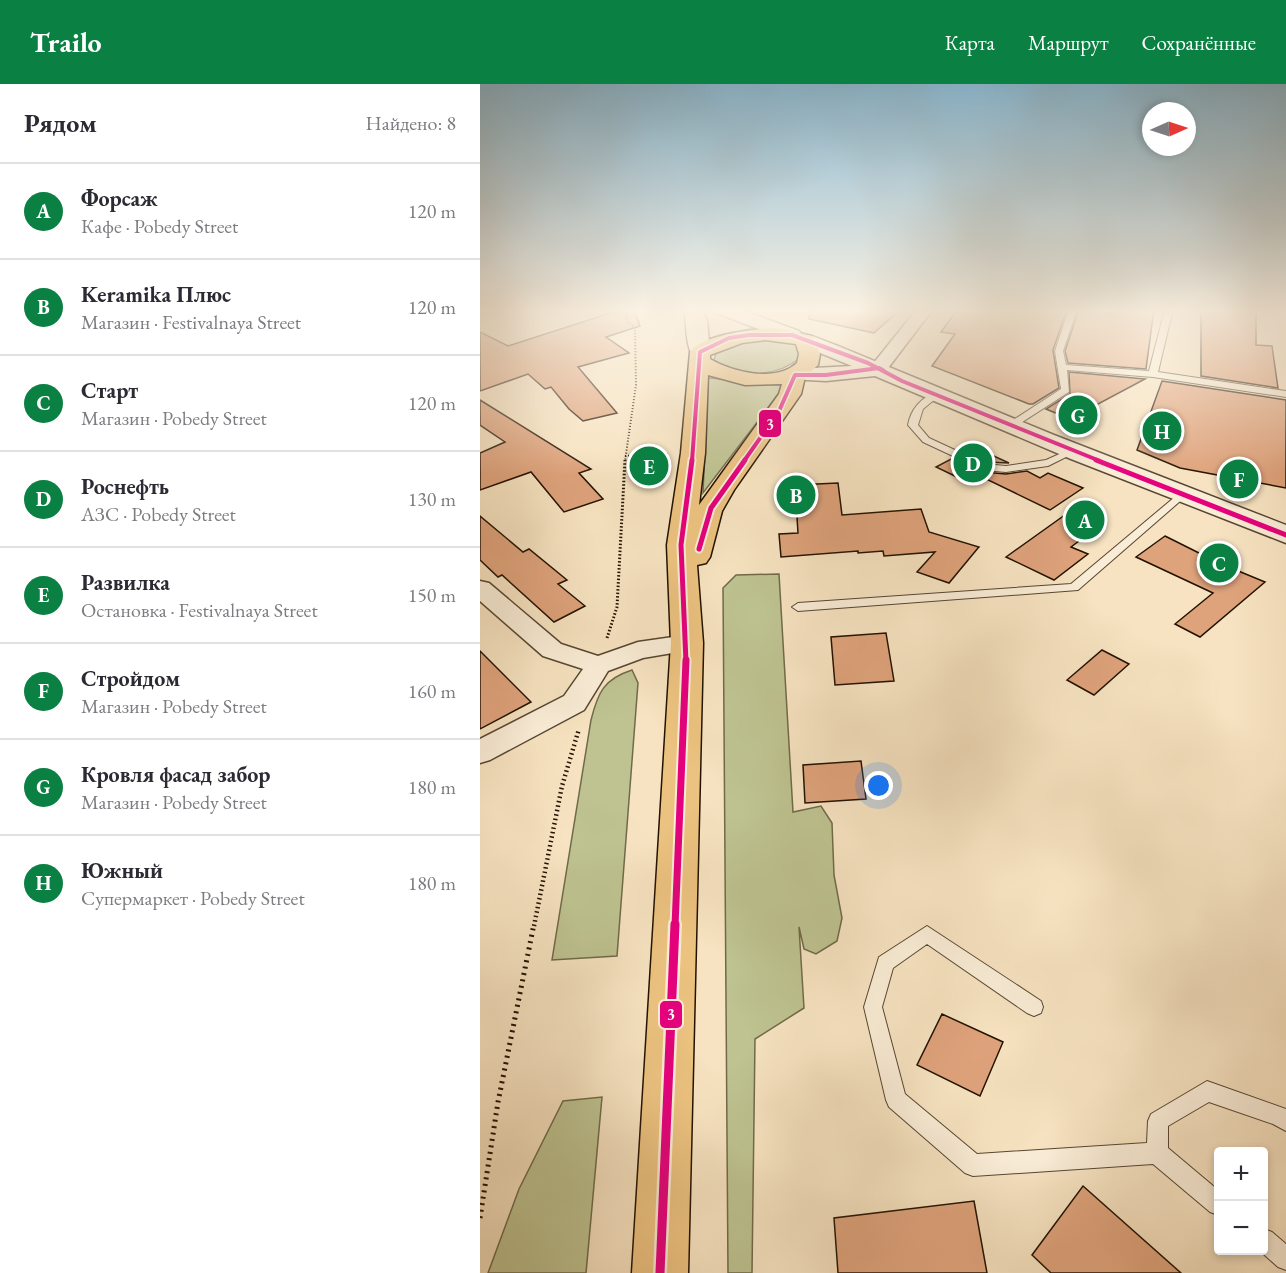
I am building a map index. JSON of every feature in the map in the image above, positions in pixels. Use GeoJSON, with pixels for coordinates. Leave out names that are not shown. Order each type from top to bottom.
{"type":"FeatureCollection","features":[{"type":"Feature","properties":{"kind":"main road"},"geometry":{"type":"LineString","coordinates":[[687,632],[681,545],[693,453],[699,364]]}},
{"type":"Feature","properties":{"kind":"main road"},"geometry":{"type":"LineString","coordinates":[[707,364],[714,371],[733,376],[793,384]]}},
{"type":"Feature","properties":{"kind":"main road"},"geometry":{"type":"LineString","coordinates":[[660,1273],[687,632],[695,563],[709,512],[721,490],[808,364]]}},
{"type":"Feature","properties":{"kind":"street"},"geometry":{"type":"LineString","coordinates":[[870,364],[902,381],[1010,426],[1286,536]]}},
{"type":"Feature","properties":{"kind":"street"},"geometry":{"type":"LineString","coordinates":[[793,384],[826,375],[879,368],[882,364]]}},
{"type":"Feature","properties":{"kind":"street"},"geometry":{"type":"LineString","coordinates":[[480,588],[552,650],[599,665]]}},
{"type":"Feature","properties":{"kind":"street"},"geometry":{"type":"LineString","coordinates":[[480,752],[574,703],[599,665],[687,632]]}},
{"type":"Feature","properties":{"kind":"lane"},"geometry":{"type":"LineString","coordinates":[[1154,374],[1156,364]]}},
{"type":"Feature","properties":{"kind":"lane"},"geometry":{"type":"LineString","coordinates":[[1010,426],[1066,390],[1062,367],[1154,374],[1286,394]]}},
{"type":"Feature","properties":{"kind":"lane"},"geometry":{"type":"LineString","coordinates":[[936,395],[922,402],[914,413],[913,424],[926,440],[983,467],[1006,469],[1048,463],[1073,451]]}},
{"type":"Feature","properties":{"kind":"lane"},"geometry":{"type":"LineString","coordinates":[[798,607],[1074,586],[1182,494]]}},
{"type":"Feature","properties":{"kind":"lane"},"geometry":{"type":"LineString","coordinates":[[1034,1007],[927,934],[885,963],[873,1007],[896,1100],[973,1165],[1157,1153],[1214,1201]]}},
{"type":"Feature","properties":{"kind":"lane"},"geometry":{"type":"LineString","coordinates":[[1157,1153],[1158,1121],[1207,1091],[1279,1116],[1286,1121]]}},
{"type":"Feature","properties":{"kind":"lane"},"geometry":{"type":"LineString","coordinates":[[1268,1244],[1286,1259]]}},
{"type":"Feature","properties":{"kind":"path"},"geometry":{"type":"LineString","coordinates":[[599,665],[617,607],[626,456],[636,385],[636,364]]}},
{"type":"Feature","properties":{"kind":"path"},"geometry":{"type":"LineString","coordinates":[[480,1218],[498,1101],[562,786],[582,720]]}},
{"type":"Feature","properties":{"kind":"green space"},"geometry":{"type":"Polygon","coordinates":[[[720,364],[790,364],[757,374],[720,364]]]}},
{"type":"Feature","properties":{"kind":"green space"},"geometry":{"type":"Polygon","coordinates":[[[708,378],[786,384],[703,493],[708,378]]]}},
{"type":"Feature","properties":{"kind":"green space"},"geometry":{"type":"Polygon","coordinates":[[[779,574],[793,812],[821,806],[832,823],[834,875],[842,918],[837,941],[816,954],[804,949],[799,927],[804,1008],[755,1039],[752,1273],[728,1273],[723,588],[736,575],[779,574]]]}},
{"type":"Feature","properties":{"kind":"green space"},"geometry":{"type":"Polygon","coordinates":[[[632,670],[638,683],[617,956],[552,960],[591,720],[604,688],[615,678],[632,670]]]}},
{"type":"Feature","properties":{"kind":"green space"},"geometry":{"type":"Polygon","coordinates":[[[602,1097],[586,1273],[488,1273],[519,1189],[563,1101],[602,1097]]]}},
{"type":"Feature","properties":{"kind":"building"},"geometry":{"type":"Polygon","coordinates":[[[480,364],[587,364],[578,367],[617,413],[583,421],[569,409],[551,387],[545,389],[528,374],[480,391],[480,364]]]}},
{"type":"Feature","properties":{"kind":"building"},"geometry":{"type":"Polygon","coordinates":[[[1055,364],[1059,388],[1033,404],[1029,404],[932,366],[1055,364]]]}},
{"type":"Feature","properties":{"kind":"building"},"geometry":{"type":"Polygon","coordinates":[[[1087,364],[1147,364],[1146,369],[1087,364]]]}},
{"type":"Feature","properties":{"kind":"building"},"geometry":{"type":"Polygon","coordinates":[[[1201,364],[1275,364],[1278,388],[1201,376],[1201,364]]]}},
{"type":"Feature","properties":{"kind":"building"},"geometry":{"type":"Polygon","coordinates":[[[1069,372],[1145,379],[1070,419],[1046,409],[1070,394],[1069,372]]]}},
{"type":"Feature","properties":{"kind":"building"},"geometry":{"type":"Polygon","coordinates":[[[1162,381],[1286,400],[1286,488],[1180,468],[1137,450],[1162,381]]]}},
{"type":"Feature","properties":{"kind":"building"},"geometry":{"type":"Polygon","coordinates":[[[480,400],[591,469],[579,473],[603,499],[564,512],[531,472],[480,490],[480,453],[505,442],[480,425],[480,400]]]}},
{"type":"Feature","properties":{"kind":"building"},"geometry":{"type":"Polygon","coordinates":[[[974,447],[1009,463],[986,462],[965,452],[974,447]]]}},
{"type":"Feature","properties":{"kind":"building"},"geometry":{"type":"Polygon","coordinates":[[[953,458],[983,472],[1006,474],[1027,471],[1040,478],[1048,473],[1083,488],[1050,510],[976,474],[961,479],[936,467],[953,458]]]}},
{"type":"Feature","properties":{"kind":"building"},"geometry":{"type":"Polygon","coordinates":[[[838,483],[842,515],[921,509],[929,532],[979,547],[949,583],[917,572],[935,552],[884,556],[883,551],[858,553],[858,551],[781,557],[779,534],[798,533],[795,485],[838,483]]]}},
{"type":"Feature","properties":{"kind":"building"},"geometry":{"type":"Polygon","coordinates":[[[1069,512],[1099,526],[1071,547],[1088,554],[1054,580],[1006,557],[1069,512]]]}},
{"type":"Feature","properties":{"kind":"building"},"geometry":{"type":"Polygon","coordinates":[[[480,516],[523,552],[529,549],[567,580],[558,584],[585,606],[554,622],[502,575],[498,577],[480,560],[480,516]]]}},
{"type":"Feature","properties":{"kind":"building"},"geometry":{"type":"Polygon","coordinates":[[[1165,536],[1219,563],[1265,582],[1200,637],[1175,624],[1213,593],[1136,557],[1165,536]]]}},
{"type":"Feature","properties":{"kind":"building"},"geometry":{"type":"Polygon","coordinates":[[[886,633],[894,681],[835,685],[831,637],[886,633]]]}},
{"type":"Feature","properties":{"kind":"building"},"geometry":{"type":"Polygon","coordinates":[[[1102,650],[1129,664],[1094,695],[1067,680],[1102,650]]]}},
{"type":"Feature","properties":{"kind":"building"},"geometry":{"type":"Polygon","coordinates":[[[480,651],[531,702],[480,729],[480,651]]]}},
{"type":"Feature","properties":{"kind":"building"},"geometry":{"type":"Polygon","coordinates":[[[861,761],[866,799],[805,803],[803,765],[861,761]]]}},
{"type":"Feature","properties":{"kind":"building"},"geometry":{"type":"Polygon","coordinates":[[[942,1014],[1003,1042],[980,1096],[917,1065],[942,1014]]]}},
{"type":"Feature","properties":{"kind":"building"},"geometry":{"type":"Polygon","coordinates":[[[1083,1186],[1181,1273],[1051,1273],[1032,1255],[1083,1186]]]}},
{"type":"Feature","properties":{"kind":"building"},"geometry":{"type":"Polygon","coordinates":[[[974,1201],[987,1273],[838,1273],[834,1218],[974,1201]]]}},
{"type":"Feature","properties":{"kind":"transit line","name":"3"},"geometry":{"type":"LineString","coordinates":[[660,1273],[687,643],[681,545],[693,453],[699,364]]}},
{"type":"Feature","properties":{"kind":"transit line","name":"3"},"geometry":{"type":"LineString","coordinates":[[871,364],[902,381],[1010,426],[1286,535]]}},
{"type":"Feature","properties":{"kind":"transit line","name":"3"},"geometry":{"type":"LineString","coordinates":[[699,549],[711,508],[779,411],[795,375],[826,375],[879,368],[884,371]]}},
{"type":"Feature","properties":{"kind":"place","name":"Кровля фасад забор"},"geometry":{"type":"Point","coordinates":[1078,415]}},
{"type":"Feature","properties":{"kind":"place","name":"Южный"},"geometry":{"type":"Point","coordinates":[1162,431]}},
{"type":"Feature","properties":{"kind":"place","name":"Роснефть"},"geometry":{"type":"Point","coordinates":[973,463]}},
{"type":"Feature","properties":{"kind":"place","name":"Развилка"},"geometry":{"type":"Point","coordinates":[649,466]}},
{"type":"Feature","properties":{"kind":"place","name":"Стройдом"},"geometry":{"type":"Point","coordinates":[1239,479]}},
{"type":"Feature","properties":{"kind":"place","name":"Keramika Плюс"},"geometry":{"type":"Point","coordinates":[796,495]}},
{"type":"Feature","properties":{"kind":"place","name":"Форсаж"},"geometry":{"type":"Point","coordinates":[1085,520]}},
{"type":"Feature","properties":{"kind":"place","name":"Старт"},"geometry":{"type":"Point","coordinates":[1219,563]}}]}
